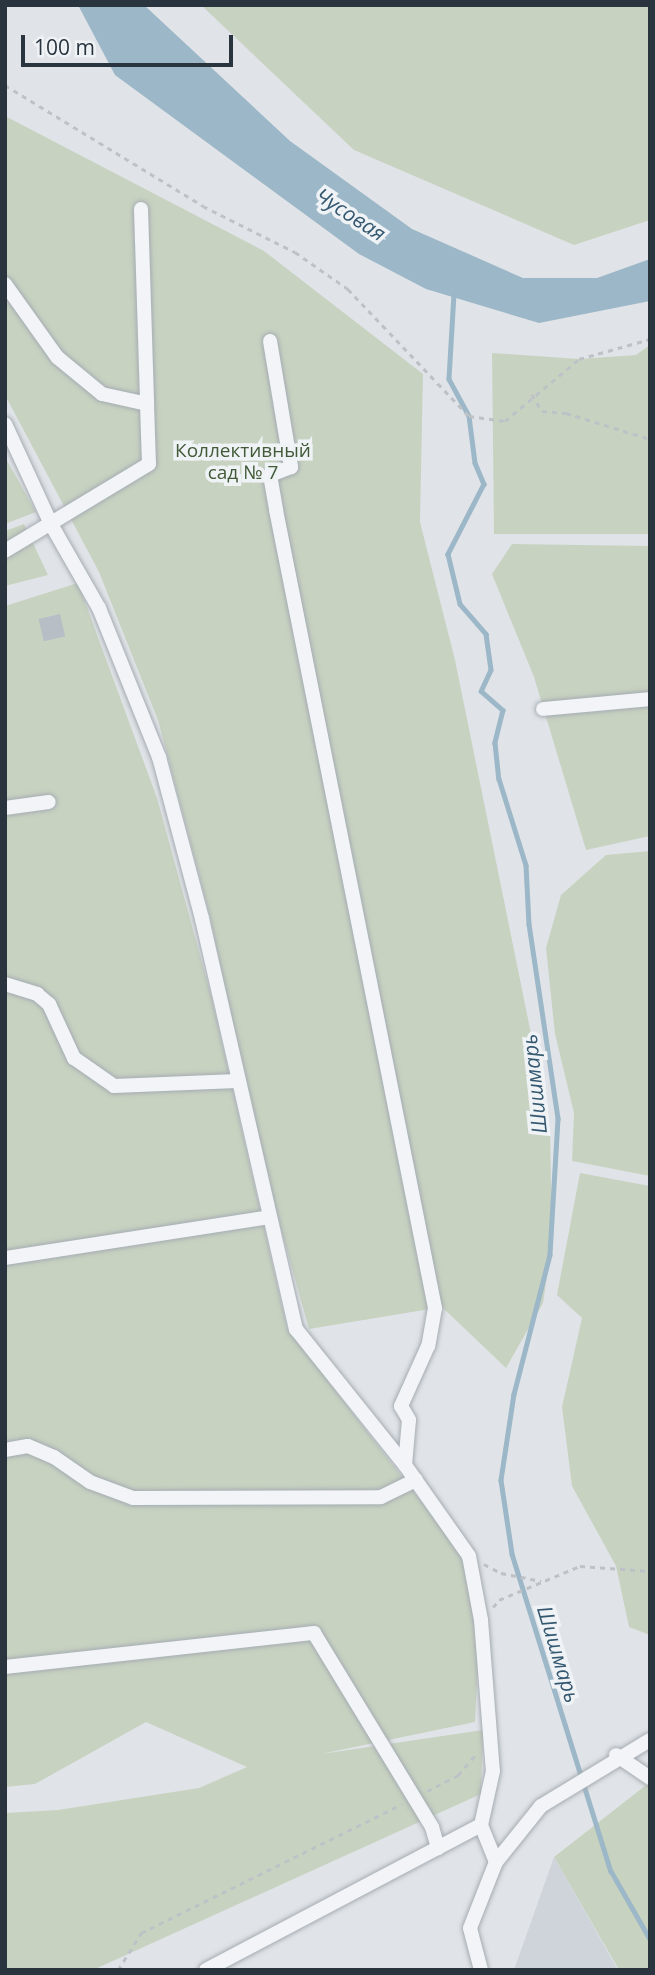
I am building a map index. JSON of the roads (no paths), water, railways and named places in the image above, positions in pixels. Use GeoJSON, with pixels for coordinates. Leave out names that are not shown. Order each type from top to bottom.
{"type":"FeatureCollection","features":[{"type":"Feature","properties":{"kind":"street"},"geometry":{"type":"LineString","coordinates":[[5,551],[52,526],[149,464],[141,209]]}},
{"type":"Feature","properties":{"kind":"street"},"geometry":{"type":"LineString","coordinates":[[5,284],[57,357],[102,394],[147,404]]}},
{"type":"Feature","properties":{"kind":"street"},"geometry":{"type":"LineString","coordinates":[[270,341],[291,467],[270,475],[435,1308],[428,1346],[401,1406],[409,1420],[405,1465]]}},
{"type":"Feature","properties":{"kind":"street"},"geometry":{"type":"LineString","coordinates":[[5,424],[52,526],[99,608],[159,757],[202,919],[296,1329],[405,1465],[469,1556],[481,1620],[493,1771],[481,1825],[496,1862]]}},
{"type":"Feature","properties":{"kind":"street"},"geometry":{"type":"LineString","coordinates":[[543,709],[650,699]]}},
{"type":"Feature","properties":{"kind":"street"},"geometry":{"type":"LineString","coordinates":[[5,808],[49,802]]}},
{"type":"Feature","properties":{"kind":"street"},"geometry":{"type":"LineString","coordinates":[[5,984],[37,995],[49,1004],[74,1058],[114,1086],[237,1081]]}},
{"type":"Feature","properties":{"kind":"street"},"geometry":{"type":"LineString","coordinates":[[5,1258],[269,1217]]}},
{"type":"Feature","properties":{"kind":"street"},"geometry":{"type":"LineString","coordinates":[[5,1450],[28,1446],[54,1457],[90,1482],[133,1497],[381,1497],[416,1480]]}},
{"type":"Feature","properties":{"kind":"street"},"geometry":{"type":"LineString","coordinates":[[5,1667],[314,1633],[432,1828],[438,1849]]}},
{"type":"Feature","properties":{"kind":"street"},"geometry":{"type":"LineString","coordinates":[[481,1970],[470,1928],[496,1862],[541,1806],[617,1756],[650,1740]]}},
{"type":"Feature","properties":{"kind":"street"},"geometry":{"type":"LineString","coordinates":[[617,1756],[650,1778]]}},
{"type":"Feature","properties":{"kind":"street"},"geometry":{"type":"LineString","coordinates":[[206,1970],[481,1825]]}},
{"type":"Feature","properties":{"kind":"water","name":"Чусовая"},"geometry":{"type":"Polygon","coordinates":[[[78,5],[144,5],[290,141],[412,229],[523,278],[597,278],[650,259],[650,301],[539,323],[426,289],[359,254],[115,75],[78,5]]]}},
{"type":"Feature","properties":{"kind":"waterway","name":"Шишмарь"},"geometry":{"type":"LineString","coordinates":[[454,294],[449,379],[469,416],[475,463],[484,484],[448,554],[460,604],[486,634],[491,670],[481,691],[503,710],[495,743],[499,779],[526,865],[529,924],[558,1119],[550,1255],[514,1394],[501,1480],[512,1554],[611,1871],[650,1939]]}},
{"type":"Feature","properties":{"kind":"park label","name":"Коллективный сад № 7"},"geometry":{"type":"Point","coordinates":[243,462]}}]}
